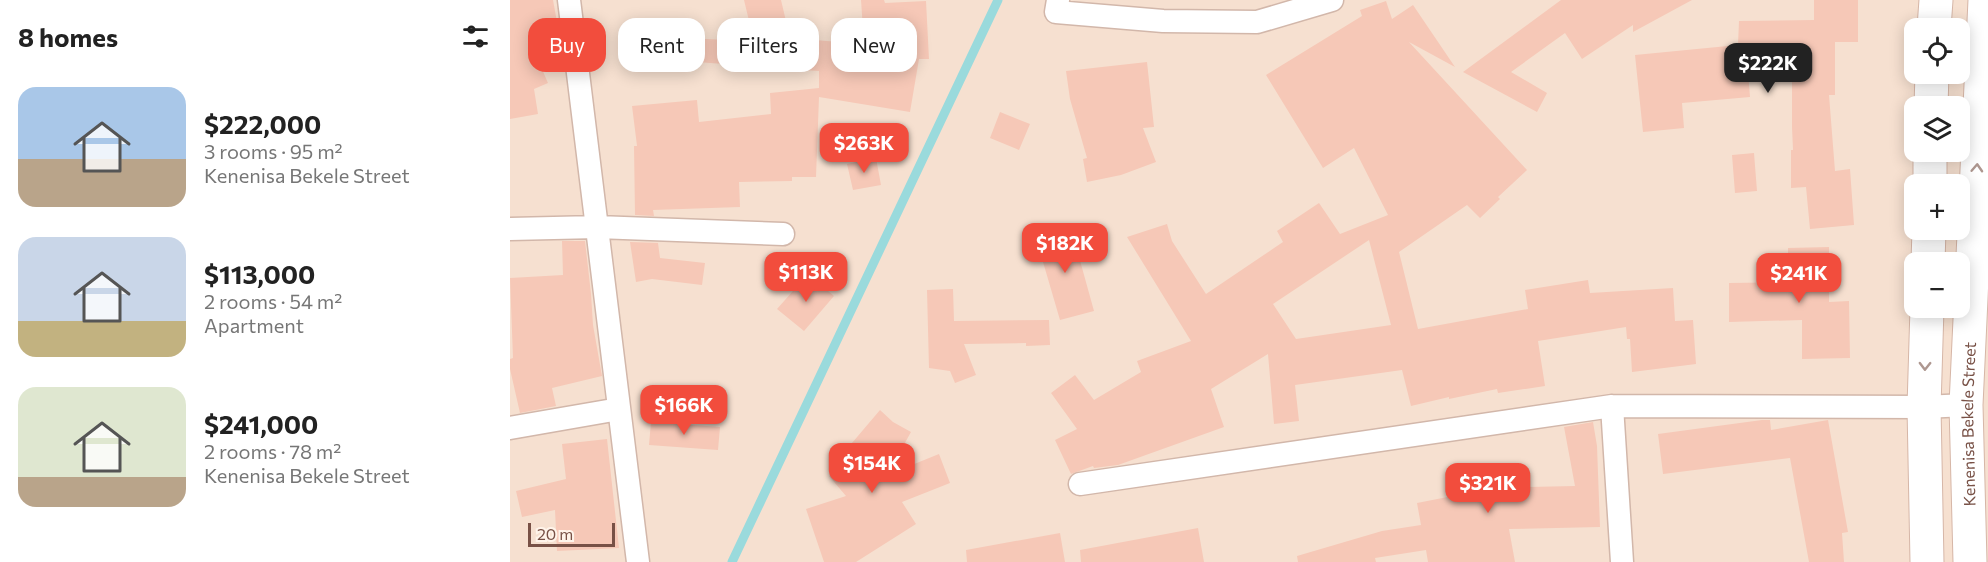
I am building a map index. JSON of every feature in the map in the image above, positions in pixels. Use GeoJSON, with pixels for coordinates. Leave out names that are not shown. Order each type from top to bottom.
{"type":"FeatureCollection","features":[{"type":"Feature","properties":{"kind":"main road"},"geometry":{"type":"LineString","coordinates":[[1935,18],[1936,0]]}},
{"type":"Feature","properties":{"kind":"main road","name":"Kenenisa Bekele Street"},"geometry":{"type":"LineString","coordinates":[[1970,562],[1966,405],[1985,0]]}},
{"type":"Feature","properties":{"kind":"main road"},"geometry":{"type":"LineString","coordinates":[[1927,318],[1924,407],[1928,562]]}},
{"type":"Feature","properties":{"kind":"street"},"geometry":{"type":"LineString","coordinates":[[569,0],[638,562]]}},
{"type":"Feature","properties":{"kind":"street"},"geometry":{"type":"LineString","coordinates":[[1058,0],[1056,12],[1163,21],[1257,22],[1332,0]]}},
{"type":"Feature","properties":{"kind":"street"},"geometry":{"type":"LineString","coordinates":[[510,229],[597,227],[783,234]]}},
{"type":"Feature","properties":{"kind":"street"},"geometry":{"type":"LineString","coordinates":[[1080,484],[1612,406],[1924,407],[1966,405]]}},
{"type":"Feature","properties":{"kind":"street"},"geometry":{"type":"LineString","coordinates":[[1612,406],[1622,562]]}},
{"type":"Feature","properties":{"kind":"street"},"geometry":{"type":"LineString","coordinates":[[510,428],[619,409]]}},
{"type":"Feature","properties":{"kind":"shaded area"},"geometry":{"type":"Polygon","coordinates":[[[510,0],[1988,0],[1988,562],[510,562],[510,0]]]}},
{"type":"Feature","properties":{"kind":"building"},"geometry":{"type":"Polygon","coordinates":[[[510,0],[553,0],[556,18],[528,18],[528,72],[543,72],[548,83],[534,89],[538,114],[510,119],[510,0]]]}},
{"type":"Feature","properties":{"kind":"building"},"geometry":{"type":"Polygon","coordinates":[[[744,0],[781,0],[785,18],[748,18],[744,0]]]}},
{"type":"Feature","properties":{"kind":"building"},"geometry":{"type":"Polygon","coordinates":[[[861,0],[884,0],[885,3],[926,1],[929,59],[919,59],[917,71],[917,18],[862,18],[861,0]]]}},
{"type":"Feature","properties":{"kind":"building"},"geometry":{"type":"Polygon","coordinates":[[[1561,0],[1692,0],[1633,32],[1633,25],[1582,59],[1565,33],[1511,72],[1547,93],[1537,112],[1463,72],[1561,0]]]}},
{"type":"Feature","properties":{"kind":"building"},"geometry":{"type":"Polygon","coordinates":[[[1814,0],[1858,0],[1858,42],[1835,42],[1835,95],[1829,95],[1835,171],[1850,169],[1854,225],[1810,229],[1806,187],[1791,188],[1792,59],[1747,60],[1750,97],[1682,103],[1684,128],[1643,132],[1635,55],[1738,45],[1739,21],[1814,20],[1814,0]]]}},
{"type":"Feature","properties":{"kind":"building"},"geometry":{"type":"Polygon","coordinates":[[[1386,1],[1392,19],[1413,5],[1455,67],[1409,42],[1527,170],[1498,197],[1500,199],[1480,218],[1467,205],[1399,252],[1418,329],[1528,309],[1525,290],[1588,280],[1590,293],[1673,288],[1675,321],[1693,320],[1696,364],[1632,372],[1630,339],[1627,339],[1626,327],[1538,341],[1545,386],[1498,393],[1497,389],[1411,406],[1402,370],[1295,385],[1299,421],[1274,424],[1268,354],[1211,389],[1224,427],[1118,465],[1094,468],[1093,466],[1071,474],[1055,440],[1077,429],[1051,393],[1075,375],[1094,400],[1141,372],[1137,361],[1191,341],[1127,237],[1167,224],[1172,241],[1206,294],[1283,242],[1277,231],[1319,203],[1340,234],[1388,215],[1354,148],[1323,168],[1266,75],[1362,16],[1360,10],[1386,1]],[[1369,240],[1273,304],[1296,339],[1391,325],[1369,240]]]}},
{"type":"Feature","properties":{"kind":"building"},"geometry":{"type":"Polygon","coordinates":[[[705,39],[717,40],[717,64],[705,63],[705,39]]]}},
{"type":"Feature","properties":{"kind":"building"},"geometry":{"type":"Polygon","coordinates":[[[819,40],[831,41],[831,72],[917,72],[910,112],[819,97],[816,177],[792,177],[792,181],[739,182],[740,207],[653,210],[654,216],[635,215],[634,146],[637,146],[632,106],[697,100],[699,122],[771,114],[770,93],[819,88],[819,40]]]}},
{"type":"Feature","properties":{"kind":"building"},"geometry":{"type":"Polygon","coordinates":[[[1147,62],[1154,127],[1143,128],[1156,162],[1121,175],[1087,182],[1083,159],[1087,158],[1070,99],[1066,71],[1147,62]]]}},
{"type":"Feature","properties":{"kind":"building"},"geometry":{"type":"Polygon","coordinates":[[[1000,112],[1030,124],[1019,150],[990,138],[1000,112]]]}},
{"type":"Feature","properties":{"kind":"building"},"geometry":{"type":"Polygon","coordinates":[[[1754,153],[1757,191],[1735,193],[1732,155],[1754,153]]]}},
{"type":"Feature","properties":{"kind":"building"},"geometry":{"type":"Polygon","coordinates":[[[876,158],[881,185],[853,190],[847,164],[876,158]]]}},
{"type":"Feature","properties":{"kind":"building"},"geometry":{"type":"Polygon","coordinates":[[[1071,228],[1094,311],[1060,320],[1036,238],[1071,228]]]}},
{"type":"Feature","properties":{"kind":"building"},"geometry":{"type":"Polygon","coordinates":[[[562,241],[585,241],[593,325],[602,376],[552,388],[556,406],[520,413],[510,369],[510,359],[513,358],[510,278],[563,275],[562,241]]]}},
{"type":"Feature","properties":{"kind":"building"},"geometry":{"type":"Polygon","coordinates":[[[630,242],[658,243],[660,258],[705,263],[702,285],[652,279],[636,282],[630,242]]]}},
{"type":"Feature","properties":{"kind":"building"},"geometry":{"type":"Polygon","coordinates":[[[1829,247],[1829,302],[1849,301],[1850,358],[1802,359],[1802,320],[1729,322],[1729,283],[1788,282],[1788,248],[1829,247]]]}},
{"type":"Feature","properties":{"kind":"building"},"geometry":{"type":"Polygon","coordinates":[[[808,274],[834,296],[804,331],[777,309],[808,274]]]}},
{"type":"Feature","properties":{"kind":"building"},"geometry":{"type":"Polygon","coordinates":[[[953,289],[954,321],[1049,320],[1050,345],[964,344],[976,375],[955,383],[950,371],[929,368],[927,290],[953,289]]]}},
{"type":"Feature","properties":{"kind":"building"},"geometry":{"type":"Polygon","coordinates":[[[880,410],[893,422],[911,432],[887,475],[939,454],[950,483],[902,502],[916,524],[856,562],[824,562],[806,509],[846,496],[829,476],[852,455],[846,450],[880,410]]]}},
{"type":"Feature","properties":{"kind":"building"},"geometry":{"type":"Polygon","coordinates":[[[1770,420],[1771,430],[1828,420],[1848,532],[1842,533],[1844,562],[1809,562],[1790,458],[1663,474],[1658,434],[1770,420]]]}},
{"type":"Feature","properties":{"kind":"building"},"geometry":{"type":"Polygon","coordinates":[[[651,422],[720,427],[718,450],[649,445],[651,422]]]}},
{"type":"Feature","properties":{"kind":"building"},"geometry":{"type":"Polygon","coordinates":[[[1593,422],[1597,446],[1600,527],[1509,529],[1515,562],[1428,562],[1426,550],[1375,558],[1376,562],[1298,562],[1297,556],[1382,531],[1421,525],[1417,503],[1478,491],[1474,473],[1525,466],[1528,487],[1575,486],[1564,427],[1593,422]]]}},
{"type":"Feature","properties":{"kind":"building"},"geometry":{"type":"Polygon","coordinates":[[[607,439],[619,548],[557,551],[555,510],[522,517],[516,491],[566,479],[562,444],[607,439]]]}},
{"type":"Feature","properties":{"kind":"building"},"geometry":{"type":"Polygon","coordinates":[[[1198,528],[1204,562],[1081,562],[1080,550],[1198,528]]]}},
{"type":"Feature","properties":{"kind":"building"},"geometry":{"type":"Polygon","coordinates":[[[1060,533],[1065,562],[967,562],[966,550],[1060,533]]]}},
{"type":"Feature","properties":{"kind":"waterway"},"geometry":{"type":"LineString","coordinates":[[732,562],[998,0]]}}]}
